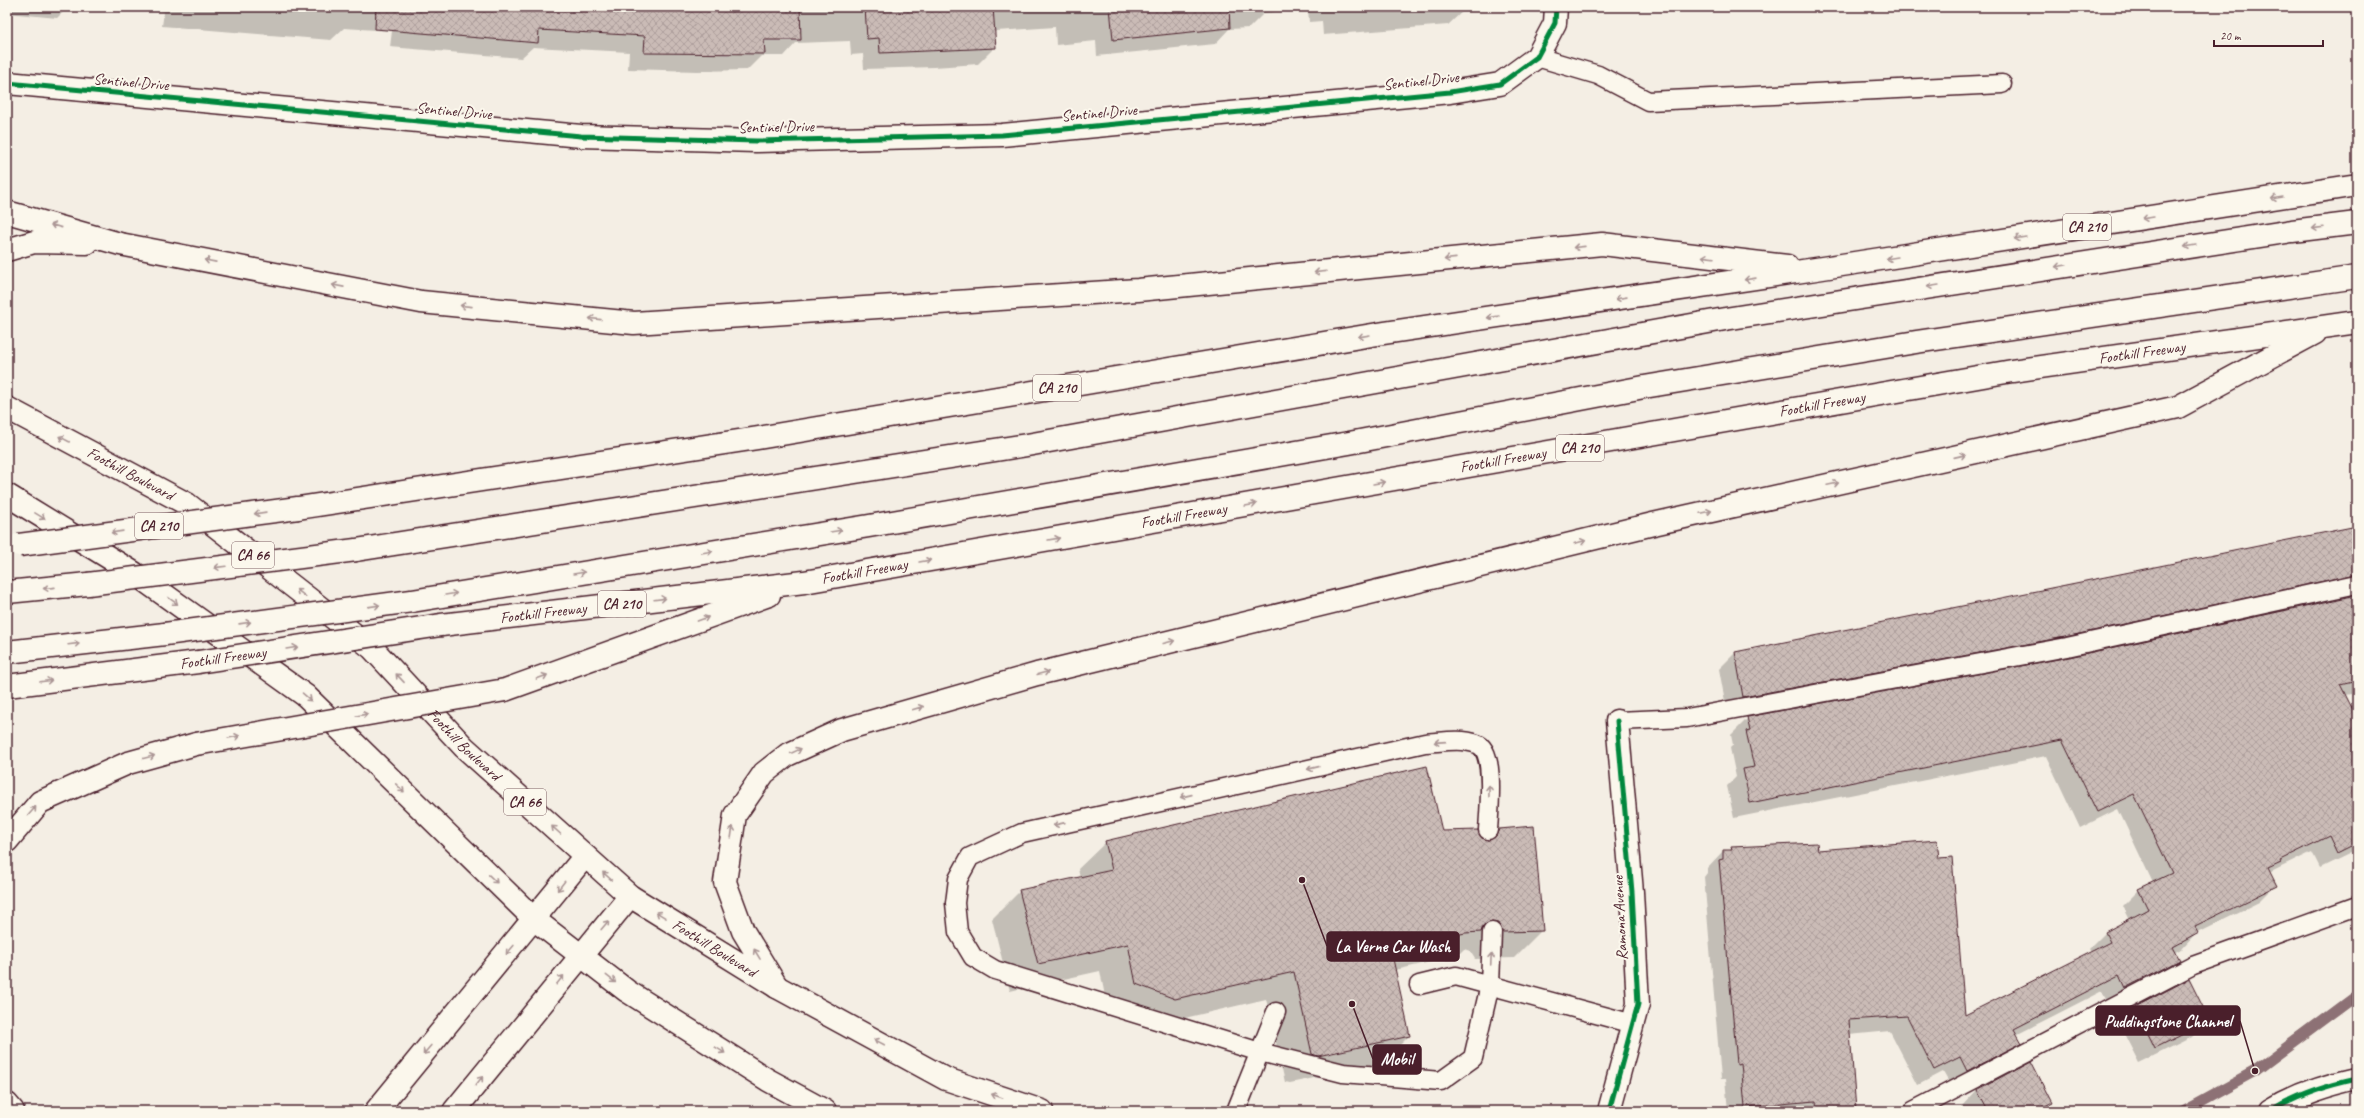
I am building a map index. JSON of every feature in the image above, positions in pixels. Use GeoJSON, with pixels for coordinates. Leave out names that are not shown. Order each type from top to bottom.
{"type":"FeatureCollection","features":[{"type":"Feature","properties":{"kind":"main road"},"geometry":{"type":"LineString","coordinates":[[1536,57],[1555,23],[1556,7]]}},
{"type":"Feature","properties":{"kind":"main road","name":"Sentinel Drive"},"geometry":{"type":"LineString","coordinates":[[7,83],[581,136],[756,142],[1002,135],[1450,92],[1500,84],[1536,57]]}},
{"type":"Feature","properties":{"kind":"main road","name":"CA 210"},"geometry":{"type":"LineString","coordinates":[[13,546],[298,508],[758,438],[1384,333],[1816,269],[2357,185]]}},
{"type":"Feature","properties":{"kind":"main road"},"geometry":{"type":"LineString","coordinates":[[7,212],[120,244],[421,302],[634,323],[1138,290],[1602,244],[1816,269]]}},
{"type":"Feature","properties":{"kind":"main road"},"geometry":{"type":"LineString","coordinates":[[7,592],[88,584],[356,550],[1027,445],[1733,317],[2292,231],[2357,223]]}},
{"type":"Feature","properties":{"kind":"main road"},"geometry":{"type":"LineString","coordinates":[[7,250],[34,242],[120,244]]}},
{"type":"Feature","properties":{"kind":"main road"},"geometry":{"type":"LineString","coordinates":[[7,652],[165,634],[412,600],[877,525],[1318,449],[1698,378],[1916,342],[2357,277]]}},
{"type":"Feature","properties":{"kind":"main road","name":"Foothill Freeway"},"geometry":{"type":"LineString","coordinates":[[7,686],[198,662],[441,625],[804,582],[2004,373],[2357,322]]}},
{"type":"Feature","properties":{"kind":"main road"},"geometry":{"type":"LineString","coordinates":[[777,987],[743,931],[725,882],[735,815],[764,773],[787,756],[842,730],[1037,674],[1653,524],[2178,406],[2328,325]]}},
{"type":"Feature","properties":{"kind":"main road","name":"Foothill Boulevard"},"geometry":{"type":"LineString","coordinates":[[7,408],[187,504],[372,648],[464,747],[630,896],[777,987],[946,1079],[1042,1111]]}},
{"type":"Feature","properties":{"kind":"main road"},"geometry":{"type":"LineString","coordinates":[[7,495],[134,573],[306,696],[535,920],[627,991],[768,1080],[825,1111]]}},
{"type":"Feature","properties":{"kind":"main road"},"geometry":{"type":"LineString","coordinates":[[7,841],[40,802],[128,763],[196,744],[505,690],[804,582]]}},
{"type":"Feature","properties":{"kind":"main road","name":"Ramona Avenue"},"geometry":{"type":"LineString","coordinates":[[1609,1111],[1638,1004],[1617,721]]}},
{"type":"Feature","properties":{"kind":"main road"},"geometry":{"type":"LineString","coordinates":[[376,1111],[535,920],[585,856]]}},
{"type":"Feature","properties":{"kind":"main road"},"geometry":{"type":"LineString","coordinates":[[454,1111],[580,955],[630,896]]}},
{"type":"Feature","properties":{"kind":"main road"},"geometry":{"type":"LineString","coordinates":[[2271,1111],[2283,1103],[2357,1079]]}},
{"type":"Feature","properties":{"kind":"main road"},"geometry":{"type":"LineString","coordinates":[[7,1104],[13,1111]]}},
{"type":"Feature","properties":{"kind":"lane"},"geometry":{"type":"LineString","coordinates":[[1536,57],[1598,74],[1648,101],[2002,84]]}},
{"type":"Feature","properties":{"kind":"lane"},"geometry":{"type":"LineString","coordinates":[[1617,721],[1687,718],[2067,646],[2357,584]]}},
{"type":"Feature","properties":{"kind":"lane"},"geometry":{"type":"LineString","coordinates":[[1488,830],[1489,764],[1486,751],[1479,744],[1458,740],[1425,743],[1022,833],[970,857],[958,879],[955,903],[958,932],[973,957],[995,970],[1260,1052],[1343,1073],[1441,1081],[1472,1058],[1490,985],[1492,932]]}},
{"type":"Feature","properties":{"kind":"lane"},"geometry":{"type":"LineString","coordinates":[[1913,1111],[2193,965],[2357,906]]}},
{"type":"Feature","properties":{"kind":"lane"},"geometry":{"type":"LineString","coordinates":[[1419,985],[1456,976],[1633,1024]]}},
{"type":"Feature","properties":{"kind":"lane"},"geometry":{"type":"LineString","coordinates":[[1236,1111],[1276,1012]]}},
{"type":"Feature","properties":{"kind":"building"},"geometry":{"type":"Polygon","coordinates":[[[376,7],[800,7],[801,40],[764,40],[765,54],[644,53],[645,36],[539,30],[538,43],[375,29],[376,7]]]}},
{"type":"Feature","properties":{"kind":"building"},"geometry":{"type":"Polygon","coordinates":[[[865,7],[993,7],[996,48],[880,53],[879,38],[867,39],[865,7]]]}},
{"type":"Feature","properties":{"kind":"building"},"geometry":{"type":"Polygon","coordinates":[[[1110,7],[1229,7],[1230,28],[1113,40],[1110,7]]]}},
{"type":"Feature","properties":{"kind":"building"},"geometry":{"type":"Polygon","coordinates":[[[2357,526],[2357,574],[2065,637],[1743,697],[1735,652],[2357,526]]]}},
{"type":"Feature","properties":{"kind":"building"},"geometry":{"type":"Polygon","coordinates":[[[2357,595],[2357,680],[2340,684],[2357,718],[2357,843],[2337,853],[2329,836],[2280,860],[2281,862],[2268,868],[2277,886],[2195,926],[2199,933],[2173,947],[2180,960],[2125,988],[2119,975],[2014,1029],[2022,1043],[1967,1071],[1960,1057],[1934,1070],[1907,1016],[1849,1020],[1856,1110],[1817,1111],[1816,1101],[1745,1107],[1741,1063],[1737,1064],[1719,860],[1723,859],[1723,850],[1732,850],[1731,847],[1817,843],[1818,850],[1937,840],[1939,858],[1952,857],[1965,1015],[2110,942],[2105,932],[2148,909],[2138,889],[2172,873],[2134,794],[2097,812],[2062,740],[1750,803],[1743,769],[1754,767],[1746,731],[1750,730],[1747,717],[2069,657],[2357,595]]]}},
{"type":"Feature","properties":{"kind":"building"},"geometry":{"type":"Polygon","coordinates":[[[1427,766],[1442,831],[1478,830],[1482,838],[1488,840],[1496,836],[1499,829],[1534,826],[1543,931],[1502,932],[1498,923],[1492,922],[1483,926],[1481,932],[1465,933],[1391,950],[1410,1036],[1318,1056],[1312,1054],[1294,972],[1175,999],[1136,984],[1128,944],[1038,964],[1019,890],[1112,870],[1105,841],[1427,766]]]}},
{"type":"Feature","properties":{"kind":"building"},"geometry":{"type":"Polygon","coordinates":[[[2189,979],[2210,1021],[2155,1048],[2135,1007],[2189,979]]]}},
{"type":"Feature","properties":{"kind":"building"},"geometry":{"type":"Polygon","coordinates":[[[2031,1061],[2052,1102],[2034,1111],[1988,1111],[1977,1090],[2031,1061]]]}},
{"type":"Feature","properties":{"kind":"waterway"},"geometry":{"type":"LineString","coordinates":[[2182,1111],[2255,1071],[2357,995]]}},
{"type":"Feature","properties":{"kind":"cycle path"},"geometry":{"type":"LineString","coordinates":[[7,83],[581,136],[756,141],[1002,135],[1450,92],[1500,84],[1537,57],[1555,23],[1556,7]]}},
{"type":"Feature","properties":{"kind":"cycle path"},"geometry":{"type":"LineString","coordinates":[[1609,1111],[1638,1004],[1632,892],[1617,721]]}},
{"type":"Feature","properties":{"kind":"cycle path"},"geometry":{"type":"LineString","coordinates":[[2271,1111],[2312,1092],[2335,1084],[2357,1079]]}},
{"type":"Feature","properties":{"kind":"place","name":"La Verne Car Wash"},"geometry":{"type":"Point","coordinates":[1302,880]}},
{"type":"Feature","properties":{"kind":"place","name":"Mobil"},"geometry":{"type":"Point","coordinates":[1352,1004]}},
{"type":"Feature","properties":{"kind":"place","name":"Puddingstone Channel"},"geometry":{"type":"Point","coordinates":[2255,1071]}}]}
